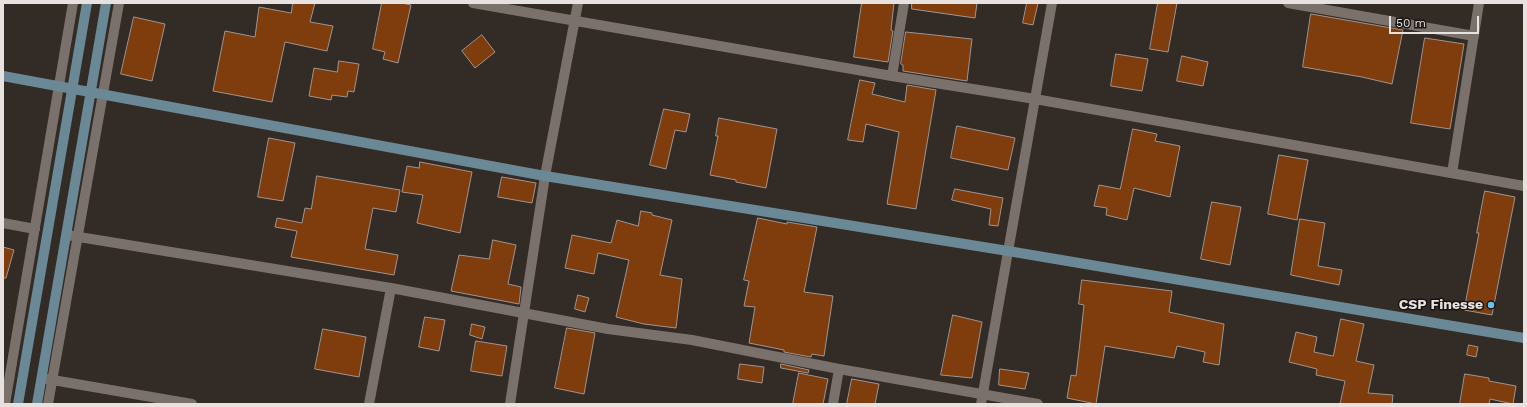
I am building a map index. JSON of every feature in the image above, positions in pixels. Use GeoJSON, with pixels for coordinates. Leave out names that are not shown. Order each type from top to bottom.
{"type":"FeatureCollection","features":[{"type":"Feature","properties":{"kind":"street"},"geometry":{"type":"LineString","coordinates":[[5,404],[73,3]]}},
{"type":"Feature","properties":{"kind":"street"},"geometry":{"type":"LineString","coordinates":[[18,404],[87,3]]}},
{"type":"Feature","properties":{"kind":"street"},"geometry":{"type":"LineString","coordinates":[[37,404],[106,3]]}},
{"type":"Feature","properties":{"kind":"street"},"geometry":{"type":"LineString","coordinates":[[48,404],[79,237],[119,3]]}},
{"type":"Feature","properties":{"kind":"street"},"geometry":{"type":"LineString","coordinates":[[473,3],[892,76],[1035,99],[1524,186]]}},
{"type":"Feature","properties":{"kind":"street"},"geometry":{"type":"LineString","coordinates":[[510,404],[545,176],[578,3]]}},
{"type":"Feature","properties":{"kind":"street"},"geometry":{"type":"LineString","coordinates":[[892,76],[904,3]]}},
{"type":"Feature","properties":{"kind":"street"},"geometry":{"type":"LineString","coordinates":[[982,399],[1052,3]]}},
{"type":"Feature","properties":{"kind":"street"},"geometry":{"type":"LineString","coordinates":[[1288,3],[1334,7],[1474,36]]}},
{"type":"Feature","properties":{"kind":"street"},"geometry":{"type":"LineString","coordinates":[[1452,173],[1479,3]]}},
{"type":"Feature","properties":{"kind":"street"},"geometry":{"type":"LineString","coordinates":[[3,76],[545,176],[1008,251],[1524,338]]}},
{"type":"Feature","properties":{"kind":"street"},"geometry":{"type":"LineString","coordinates":[[3,223],[35,229]]}},
{"type":"Feature","properties":{"kind":"street"},"geometry":{"type":"LineString","coordinates":[[67,235],[391,288],[608,329],[692,340],[982,399],[1038,404]]}},
{"type":"Feature","properties":{"kind":"street"},"geometry":{"type":"LineString","coordinates":[[369,404],[391,288]]}},
{"type":"Feature","properties":{"kind":"street"},"geometry":{"type":"LineString","coordinates":[[833,404],[839,369]]}},
{"type":"Feature","properties":{"kind":"street"},"geometry":{"type":"LineString","coordinates":[[41,378],[192,404]]}},
{"type":"Feature","properties":{"kind":"building"},"geometry":{"type":"Polygon","coordinates":[[[293,3],[315,3],[310,22],[333,26],[327,51],[285,42],[272,102],[213,91],[225,31],[255,37],[259,7],[291,13],[293,3]]]}},
{"type":"Feature","properties":{"kind":"building"},"geometry":{"type":"Polygon","coordinates":[[[382,3],[402,3],[411,5],[398,63],[383,59],[385,52],[373,49],[382,3]]]}},
{"type":"Feature","properties":{"kind":"building"},"geometry":{"type":"Polygon","coordinates":[[[862,3],[894,3],[891,30],[893,31],[888,62],[854,57],[862,3]]]}},
{"type":"Feature","properties":{"kind":"building"},"geometry":{"type":"Polygon","coordinates":[[[912,3],[977,3],[975,18],[912,9],[912,3]]]}},
{"type":"Feature","properties":{"kind":"building"},"geometry":{"type":"Polygon","coordinates":[[[1027,3],[1038,3],[1033,25],[1023,23],[1027,3]]]}},
{"type":"Feature","properties":{"kind":"building"},"geometry":{"type":"Polygon","coordinates":[[[1158,3],[1177,3],[1168,52],[1150,49],[1158,3]]]}},
{"type":"Feature","properties":{"kind":"building"},"geometry":{"type":"Polygon","coordinates":[[[1311,14],[1403,30],[1392,84],[1362,77],[1303,67],[1311,14]]]}},
{"type":"Feature","properties":{"kind":"building"},"geometry":{"type":"Polygon","coordinates":[[[134,17],[165,24],[152,81],[121,74],[134,17]]]}},
{"type":"Feature","properties":{"kind":"building"},"geometry":{"type":"Polygon","coordinates":[[[906,32],[972,39],[967,81],[903,71],[903,65],[901,64],[906,32]]]}},
{"type":"Feature","properties":{"kind":"building"},"geometry":{"type":"Polygon","coordinates":[[[482,35],[495,52],[475,68],[462,51],[482,35]]]}},
{"type":"Feature","properties":{"kind":"building"},"geometry":{"type":"Polygon","coordinates":[[[1425,38],[1464,44],[1450,129],[1411,123],[1425,38]]]}},
{"type":"Feature","properties":{"kind":"building"},"geometry":{"type":"Polygon","coordinates":[[[1116,54],[1148,59],[1142,91],[1111,86],[1116,54]]]}},
{"type":"Feature","properties":{"kind":"building"},"geometry":{"type":"Polygon","coordinates":[[[1182,56],[1208,62],[1203,86],[1177,81],[1182,56]]]}},
{"type":"Feature","properties":{"kind":"building"},"geometry":{"type":"Polygon","coordinates":[[[339,61],[359,64],[354,92],[348,91],[347,97],[332,95],[331,100],[309,96],[314,68],[337,72],[339,61]]]}},
{"type":"Feature","properties":{"kind":"building"},"geometry":{"type":"Polygon","coordinates":[[[860,80],[875,83],[872,94],[905,102],[907,85],[936,90],[916,209],[887,204],[899,132],[866,124],[863,142],[848,140],[860,80]]]}},
{"type":"Feature","properties":{"kind":"building"},"geometry":{"type":"Polygon","coordinates":[[[664,109],[690,114],[686,132],[675,130],[666,169],[650,165],[664,109]]]}},
{"type":"Feature","properties":{"kind":"building"},"geometry":{"type":"Polygon","coordinates":[[[719,118],[777,129],[766,188],[710,175],[718,136],[716,136],[719,118]]]}},
{"type":"Feature","properties":{"kind":"building"},"geometry":{"type":"Polygon","coordinates":[[[957,126],[1015,138],[1008,170],[951,158],[957,126]]]}},
{"type":"Feature","properties":{"kind":"building"},"geometry":{"type":"Polygon","coordinates":[[[1133,129],[1157,134],[1155,141],[1180,146],[1170,197],[1134,188],[1127,220],[1106,215],[1107,208],[1094,206],[1099,185],[1120,189],[1133,129]]]}},
{"type":"Feature","properties":{"kind":"building"},"geometry":{"type":"Polygon","coordinates":[[[269,138],[295,143],[283,201],[258,197],[269,138]]]}},
{"type":"Feature","properties":{"kind":"building"},"geometry":{"type":"Polygon","coordinates":[[[1279,155],[1308,160],[1297,220],[1268,214],[1279,155]]]}},
{"type":"Feature","properties":{"kind":"building"},"geometry":{"type":"Polygon","coordinates":[[[420,162],[472,172],[460,233],[417,223],[423,195],[402,192],[407,166],[419,168],[420,162]]]}},
{"type":"Feature","properties":{"kind":"building"},"geometry":{"type":"Polygon","coordinates":[[[317,176],[400,190],[396,212],[373,208],[365,249],[398,255],[394,275],[291,257],[297,231],[275,227],[277,218],[302,223],[305,208],[311,209],[317,176]]]}},
{"type":"Feature","properties":{"kind":"building"},"geometry":{"type":"Polygon","coordinates":[[[502,177],[536,183],[532,203],[498,197],[502,177]]]}},
{"type":"Feature","properties":{"kind":"building"},"geometry":{"type":"Polygon","coordinates":[[[955,189],[1003,198],[998,226],[989,225],[991,209],[952,200],[955,189]]]}},
{"type":"Feature","properties":{"kind":"building"},"geometry":{"type":"Polygon","coordinates":[[[1485,191],[1515,197],[1492,315],[1464,310],[1479,233],[1477,233],[1485,191]]]}},
{"type":"Feature","properties":{"kind":"building"},"geometry":{"type":"Polygon","coordinates":[[[1212,202],[1241,207],[1230,265],[1201,259],[1212,202]]]}},
{"type":"Feature","properties":{"kind":"building"},"geometry":{"type":"Polygon","coordinates":[[[641,211],[672,220],[660,275],[682,279],[676,328],[644,324],[616,317],[629,260],[598,253],[594,274],[565,268],[572,235],[611,243],[617,220],[638,226],[641,211]]]}},
{"type":"Feature","properties":{"kind":"building"},"geometry":{"type":"Polygon","coordinates":[[[758,218],[787,224],[787,222],[817,227],[804,292],[833,296],[824,356],[812,354],[811,357],[749,343],[755,307],[744,306],[749,281],[744,280],[758,218]]]}},
{"type":"Feature","properties":{"kind":"building"},"geometry":{"type":"Polygon","coordinates":[[[1300,219],[1325,223],[1318,266],[1342,270],[1339,285],[1291,275],[1300,219]]]}},
{"type":"Feature","properties":{"kind":"building"},"geometry":{"type":"Polygon","coordinates":[[[493,240],[516,245],[508,284],[521,287],[519,304],[451,291],[459,255],[489,259],[493,240]]]}},
{"type":"Feature","properties":{"kind":"building"},"geometry":{"type":"Polygon","coordinates":[[[3,247],[14,250],[6,278],[3,278],[3,247]]]}},
{"type":"Feature","properties":{"kind":"building"},"geometry":{"type":"Polygon","coordinates":[[[1082,280],[1172,291],[1169,312],[1224,324],[1219,365],[1203,362],[1205,352],[1177,346],[1174,358],[1105,346],[1096,404],[1067,398],[1071,375],[1076,376],[1084,305],[1079,304],[1082,280]]]}},
{"type":"Feature","properties":{"kind":"building"},"geometry":{"type":"Polygon","coordinates":[[[578,295],[589,298],[585,312],[575,309],[578,295]]]}},
{"type":"Feature","properties":{"kind":"building"},"geometry":{"type":"Polygon","coordinates":[[[953,315],[982,322],[972,378],[941,375],[953,315]]]}},
{"type":"Feature","properties":{"kind":"building"},"geometry":{"type":"Polygon","coordinates":[[[425,317],[445,320],[439,351],[419,347],[425,317]]]}},
{"type":"Feature","properties":{"kind":"building"},"geometry":{"type":"Polygon","coordinates":[[[1341,319],[1364,324],[1356,361],[1374,365],[1368,393],[1393,395],[1392,404],[1340,404],[1345,381],[1316,375],[1317,369],[1289,362],[1296,332],[1317,337],[1314,352],[1333,356],[1341,319]]]}},
{"type":"Feature","properties":{"kind":"building"},"geometry":{"type":"Polygon","coordinates":[[[472,324],[485,327],[482,339],[470,335],[472,324]]]}},
{"type":"Feature","properties":{"kind":"building"},"geometry":{"type":"Polygon","coordinates":[[[567,328],[595,333],[584,394],[555,388],[567,328]]]}},
{"type":"Feature","properties":{"kind":"building"},"geometry":{"type":"Polygon","coordinates":[[[323,329],[366,337],[359,377],[315,369],[323,329]]]}},
{"type":"Feature","properties":{"kind":"building"},"geometry":{"type":"Polygon","coordinates":[[[476,341],[507,346],[502,376],[471,371],[476,341]]]}},
{"type":"Feature","properties":{"kind":"building"},"geometry":{"type":"Polygon","coordinates":[[[1469,345],[1478,347],[1476,357],[1467,355],[1469,345]]]}},
{"type":"Feature","properties":{"kind":"building"},"geometry":{"type":"Polygon","coordinates":[[[740,364],[764,367],[762,383],[738,379],[740,364]]]}},
{"type":"Feature","properties":{"kind":"building"},"geometry":{"type":"Polygon","coordinates":[[[781,364],[809,370],[808,373],[781,368],[781,364]]]}},
{"type":"Feature","properties":{"kind":"building"},"geometry":{"type":"Polygon","coordinates":[[[1000,369],[1029,373],[1025,389],[999,385],[1000,369]]]}},
{"type":"Feature","properties":{"kind":"building"},"geometry":{"type":"Polygon","coordinates":[[[799,373],[828,379],[823,404],[793,404],[799,373]]]}},
{"type":"Feature","properties":{"kind":"building"},"geometry":{"type":"Polygon","coordinates":[[[1465,374],[1489,378],[1489,381],[1516,386],[1513,404],[1490,399],[1489,404],[1460,404],[1465,374]]]}},
{"type":"Feature","properties":{"kind":"building"},"geometry":{"type":"Polygon","coordinates":[[[852,379],[879,384],[875,404],[847,404],[852,379]]]}},
{"type":"Feature","properties":{"kind":"place","name":"CSP Finesse"},"geometry":{"type":"Point","coordinates":[1491,305]}}]}
